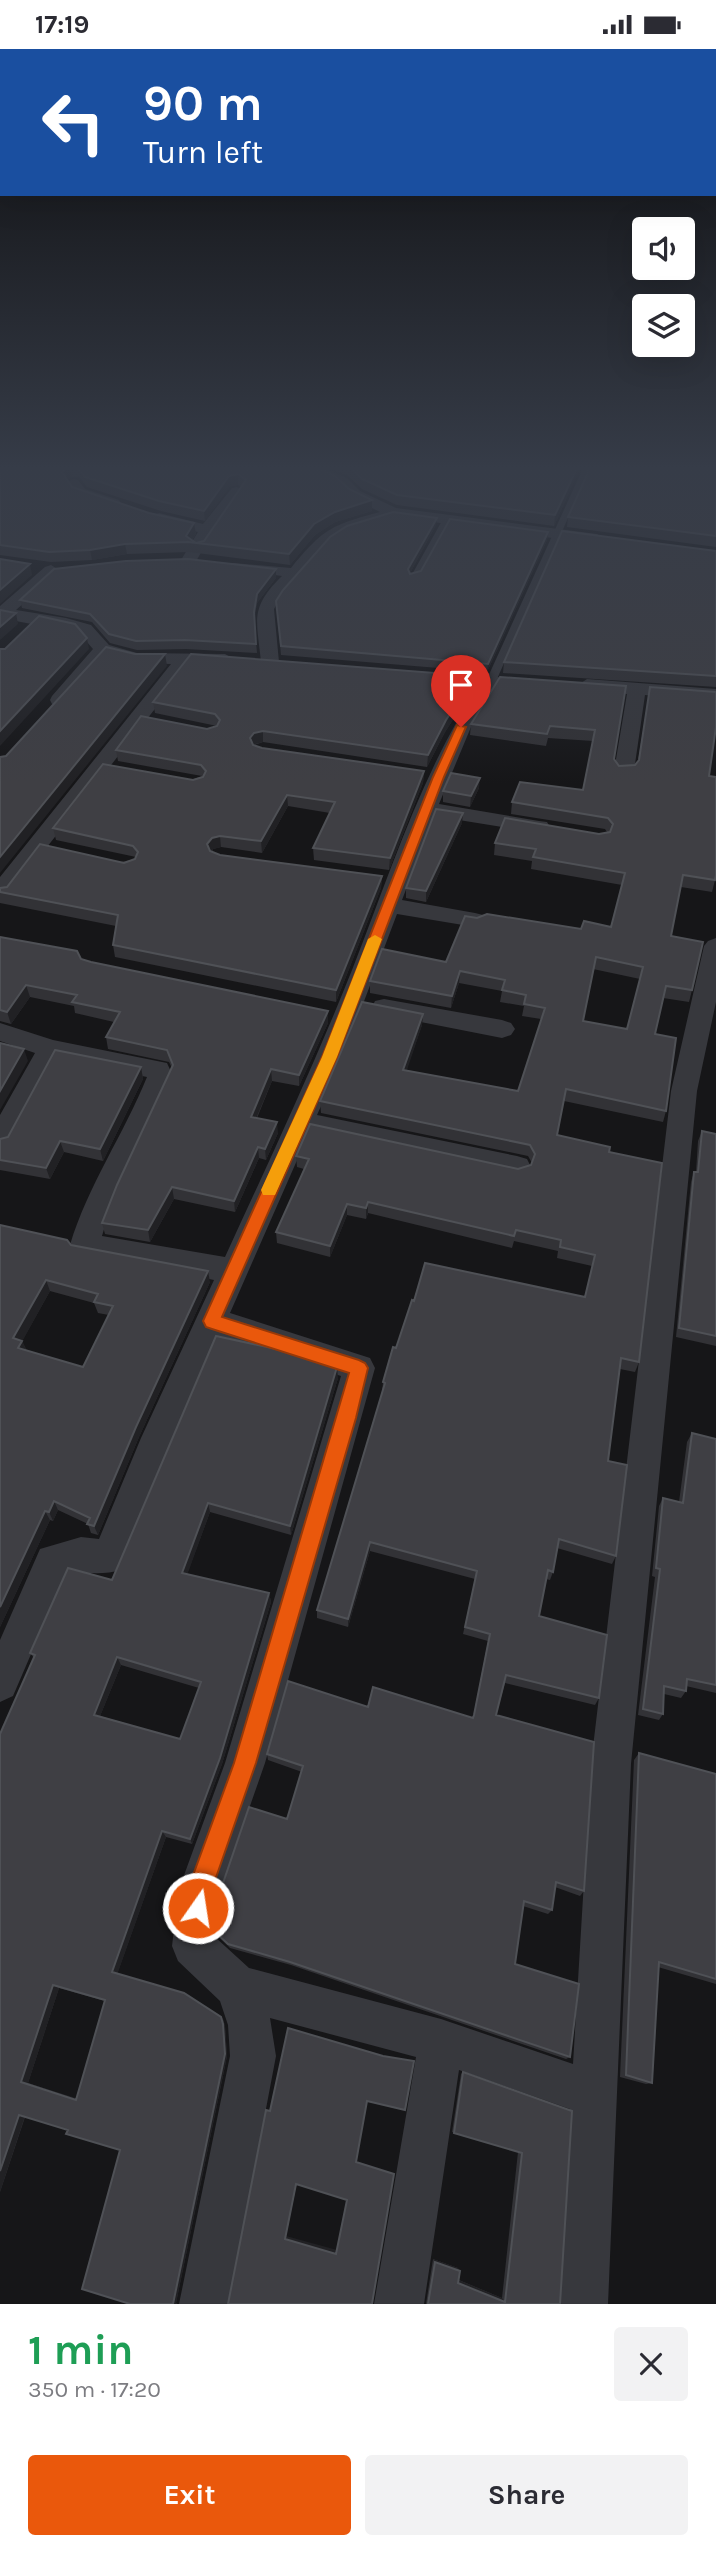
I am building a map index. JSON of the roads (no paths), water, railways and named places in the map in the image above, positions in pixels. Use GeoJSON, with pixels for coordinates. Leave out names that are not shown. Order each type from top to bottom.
{"type":"FeatureCollection","features":[{"type":"Feature","properties":{"kind":"street"},"geometry":{"type":"LineString","coordinates":[[54,573],[1,612],[66,623],[85,629],[103,649],[137,658],[186,657],[294,664]]}},
{"type":"Feature","properties":{"kind":"street"},"geometry":{"type":"LineString","coordinates":[[256,661],[265,609],[274,593],[295,573]]}},
{"type":"Feature","properties":{"kind":"street"},"geometry":{"type":"LineString","coordinates":[[18,636],[36,619]]}},
{"type":"Feature","properties":{"kind":"street"},"geometry":{"type":"LineString","coordinates":[[49,711],[103,649]]}},
{"type":"Feature","properties":{"kind":"street"},"geometry":{"type":"LineString","coordinates":[[0,892],[97,766],[186,657]]}},
{"type":"Feature","properties":{"kind":"street"},"geometry":{"type":"LineString","coordinates":[[465,677],[518,681]]}},
{"type":"Feature","properties":{"kind":"street"},"geometry":{"type":"LineString","coordinates":[[0,1683],[53,1561],[81,1554],[109,1557],[131,1512],[158,1438],[349,1008],[428,809],[432,776],[492,679]]}},
{"type":"Feature","properties":{"kind":"street"},"geometry":{"type":"LineString","coordinates":[[571,684],[716,695]]}},
{"type":"Feature","properties":{"kind":"street"},"geometry":{"type":"LineString","coordinates":[[624,771],[637,689]]}},
{"type":"Feature","properties":{"kind":"street"},"geometry":{"type":"LineString","coordinates":[[137,718],[161,723]]}},
{"type":"Feature","properties":{"kind":"street"},"geometry":{"type":"LineString","coordinates":[[97,766],[122,770]]}},
{"type":"Feature","properties":{"kind":"street"},"geometry":{"type":"LineString","coordinates":[[428,809],[558,831]]}},
{"type":"Feature","properties":{"kind":"street"},"geometry":{"type":"LineString","coordinates":[[35,845],[62,851]]}},
{"type":"Feature","properties":{"kind":"street"},"geometry":{"type":"LineString","coordinates":[[371,877],[398,881]]}},
{"type":"Feature","properties":{"kind":"street"},"geometry":{"type":"LineString","coordinates":[[388,905],[475,920]]}},
{"type":"Feature","properties":{"kind":"street"},"geometry":{"type":"LineString","coordinates":[[583,2304],[612,1750],[684,1091],[716,946]]}},
{"type":"Feature","properties":{"kind":"street"},"geometry":{"type":"LineString","coordinates":[[319,1010],[349,1008],[502,1029]]}},
{"type":"Feature","properties":{"kind":"street"},"geometry":{"type":"LineString","coordinates":[[0,1032],[50,1049],[158,1070],[160,1076],[150,1107],[90,1223],[85,1245],[233,1271]]}},
{"type":"Feature","properties":{"kind":"street"},"geometry":{"type":"LineString","coordinates":[[0,1140],[50,1049]]}},
{"type":"Feature","properties":{"kind":"street"},"geometry":{"type":"LineString","coordinates":[[300,1121],[517,1167]]}},
{"type":"Feature","properties":{"kind":"street"},"geometry":{"type":"LineString","coordinates":[[204,2304],[253,2056],[250,2025],[237,1987],[193,1946],[200,1889],[245,1763],[347,1418],[359,1368],[212,1321]]}},
{"type":"Feature","properties":{"kind":"street"},"geometry":{"type":"LineString","coordinates":[[237,1987],[442,2041],[593,2094]]}},
{"type":"Feature","properties":{"kind":"street"},"geometry":{"type":"LineString","coordinates":[[400,2304],[442,2041]]}},
{"type":"Feature","properties":{"kind":"lane"},"geometry":{"type":"LineString","coordinates":[[414,578],[417,573]]}},
{"type":"Feature","properties":{"kind":"lane"},"geometry":{"type":"LineString","coordinates":[[492,679],[540,573]]}}]}
